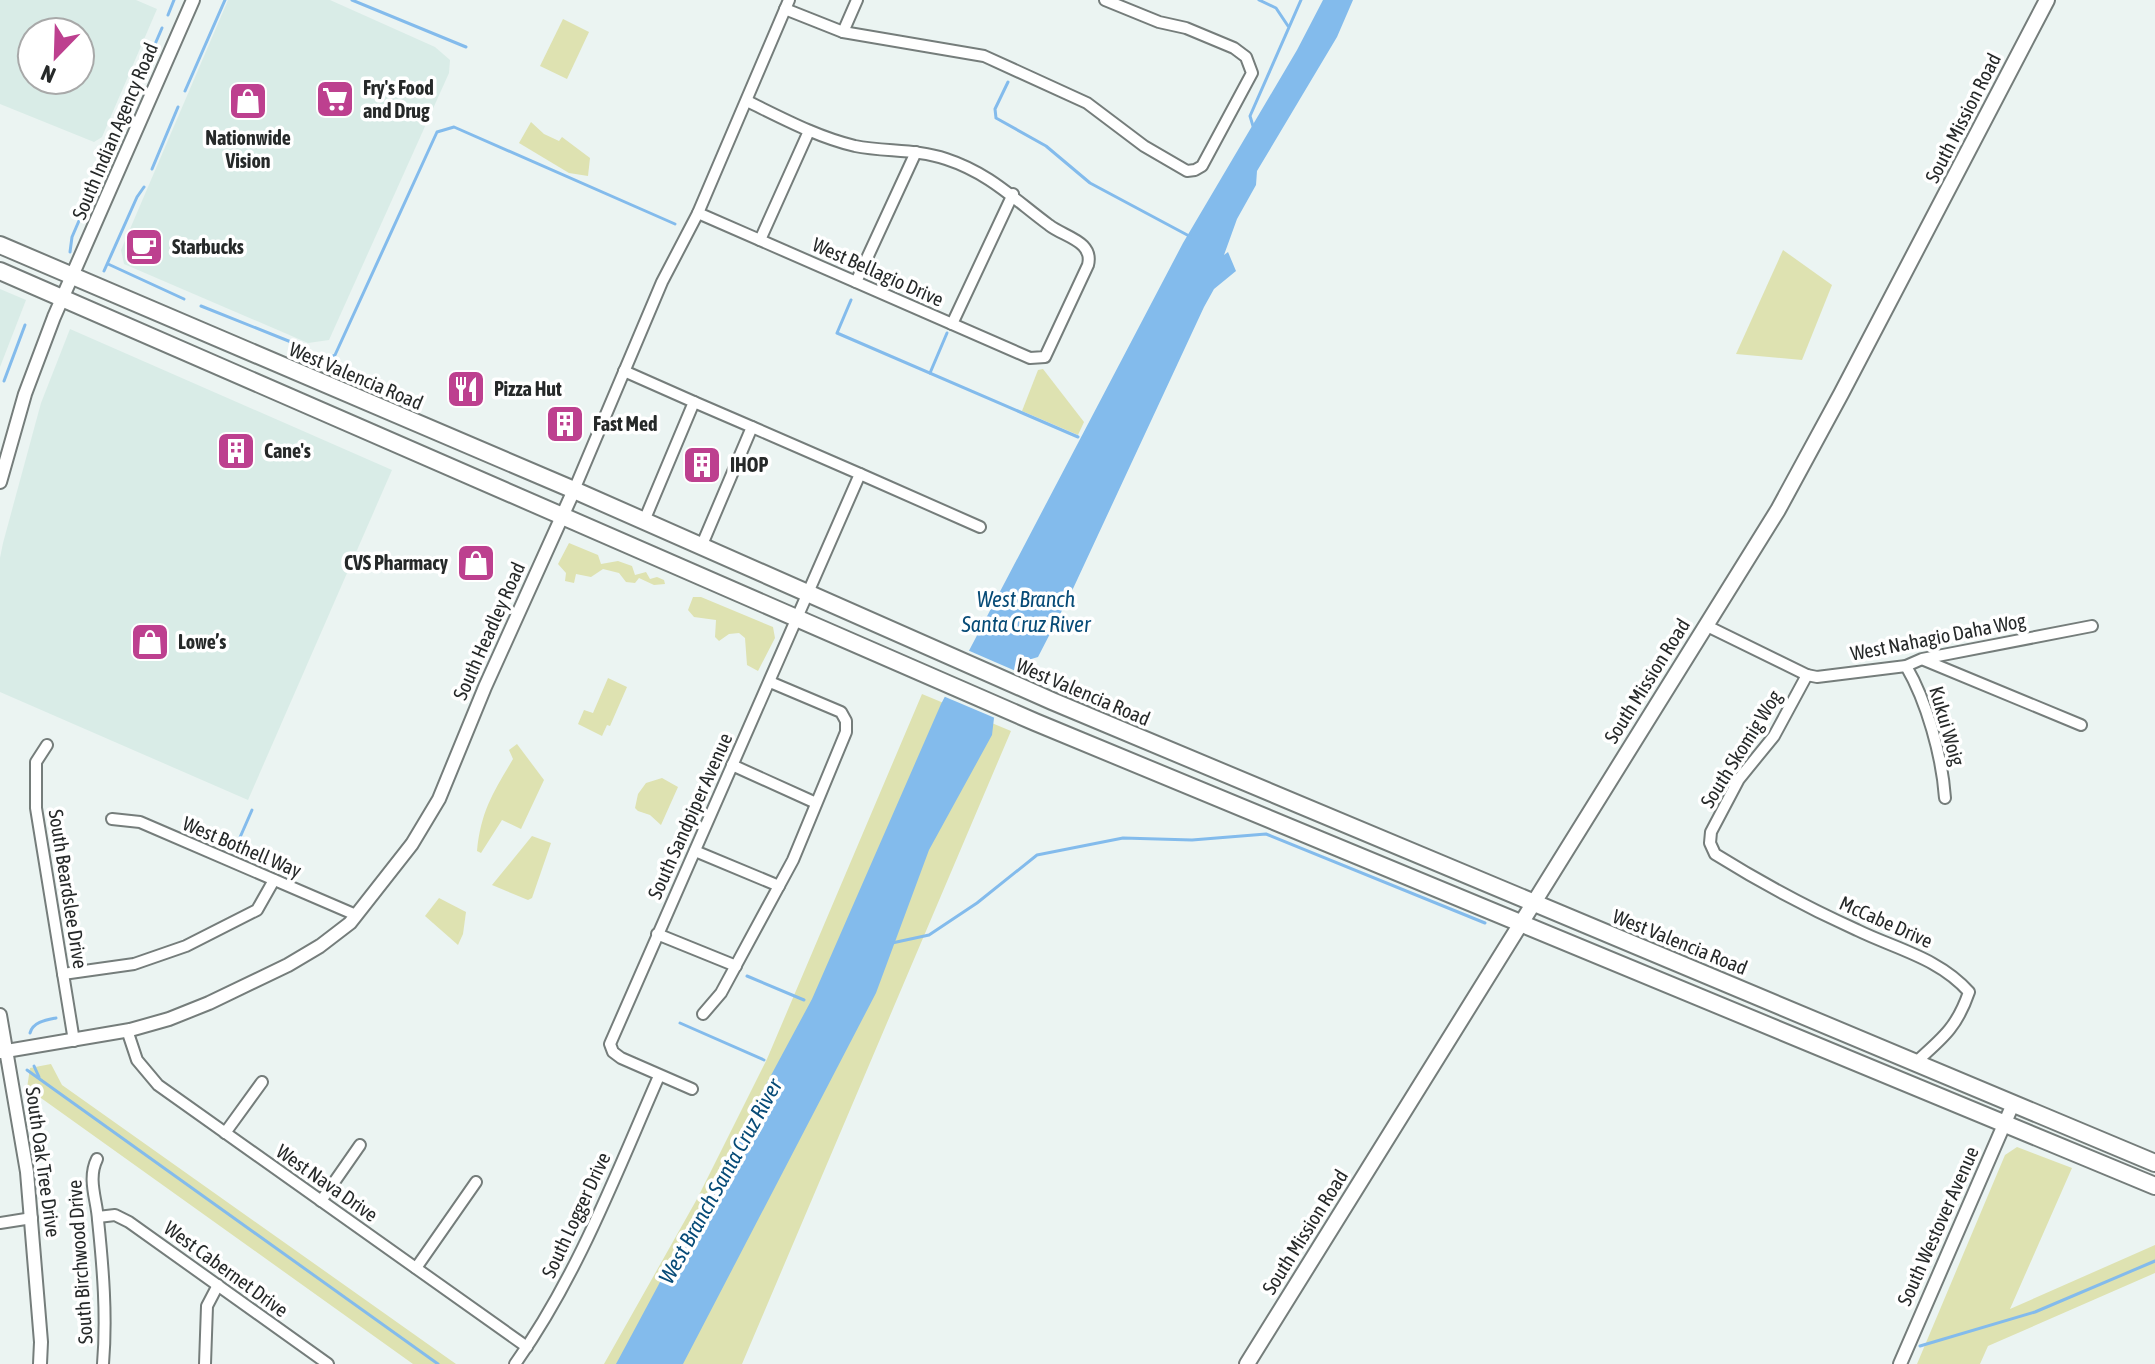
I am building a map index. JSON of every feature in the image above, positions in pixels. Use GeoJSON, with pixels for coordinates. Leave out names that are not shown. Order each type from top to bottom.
{"type":"FeatureCollection","features":[{"type":"Feature","properties":{"kind":"main road","name":"South Mission Road"},"geometry":{"type":"LineString","coordinates":[[1247,1364],[1778,510],[2047,0]]}},
{"type":"Feature","properties":{"kind":"main road","name":"West Valencia Road"},"geometry":{"type":"LineString","coordinates":[[0,245],[574,490],[959,661],[2155,1163]]}},
{"type":"Feature","properties":{"kind":"main road","name":"West Valencia Road"},"geometry":{"type":"LineString","coordinates":[[0,271],[1001,707],[2155,1186]]}},
{"type":"Feature","properties":{"kind":"main road"},"geometry":{"type":"LineString","coordinates":[[289,397],[300,374]]}},
{"type":"Feature","properties":{"kind":"street","name":"South Indian Agency Road"},"geometry":{"type":"LineString","coordinates":[[73,277],[193,0]]}},
{"type":"Feature","properties":{"kind":"street"},"geometry":{"type":"LineString","coordinates":[[843,32],[857,0]]}},
{"type":"Feature","properties":{"kind":"street"},"geometry":{"type":"LineString","coordinates":[[787,4],[843,32],[984,56],[1087,103],[1144,146],[1187,171],[1195,170],[1202,166],[1252,73],[1246,57],[1234,48],[1186,28],[1159,22],[1105,0]]}},
{"type":"Feature","properties":{"kind":"street","name":"South Headley Road"},"geometry":{"type":"LineString","coordinates":[[3,1052],[74,1041],[169,1019],[288,965],[320,946],[356,915],[412,844],[439,799],[662,282],[698,213],[787,4]]}},
{"type":"Feature","properties":{"kind":"street"},"geometry":{"type":"LineString","coordinates":[[747,101],[809,131],[856,146],[916,152],[946,159],[1013,194],[952,324]]}},
{"type":"Feature","properties":{"kind":"street"},"geometry":{"type":"LineString","coordinates":[[760,240],[809,131]]}},
{"type":"Feature","properties":{"kind":"street"},"geometry":{"type":"LineString","coordinates":[[856,282],[916,152]]}},
{"type":"Feature","properties":{"kind":"street","name":"West Bellagio Drive"},"geometry":{"type":"LineString","coordinates":[[698,213],[1030,358],[1045,357],[1088,265],[1088,250],[1050,227],[1013,194]]}},
{"type":"Feature","properties":{"kind":"street"},"geometry":{"type":"LineString","coordinates":[[0,482],[25,394],[73,277]]}},
{"type":"Feature","properties":{"kind":"street"},"geometry":{"type":"LineString","coordinates":[[624,371],[980,527]]}},
{"type":"Feature","properties":{"kind":"street"},"geometry":{"type":"LineString","coordinates":[[644,521],[694,402]]}},
{"type":"Feature","properties":{"kind":"street"},"geometry":{"type":"LineString","coordinates":[[701,547],[752,427]]}},
{"type":"Feature","properties":{"kind":"street","name":"South Sandpiper Avenue"},"geometry":{"type":"LineString","coordinates":[[659,1076],[613,1052],[612,1040],[860,474]]}},
{"type":"Feature","properties":{"kind":"street","name":"West Nahagio Daha Wog"},"geometry":{"type":"LineString","coordinates":[[1705,625],[1817,677],[1906,666],[1922,659],[2092,626]]}},
{"type":"Feature","properties":{"kind":"street"},"geometry":{"type":"LineString","coordinates":[[1922,659],[2081,725]]}},
{"type":"Feature","properties":{"kind":"street","name":"Kukui Woig"},"geometry":{"type":"LineString","coordinates":[[1906,666],[1919,688],[1943,778],[1945,798]]}},
{"type":"Feature","properties":{"kind":"street","name":"South Skomig Wog"},"geometry":{"type":"LineString","coordinates":[[1710,843],[1711,832],[1739,779],[1774,736],[1807,675]]}},
{"type":"Feature","properties":{"kind":"street"},"geometry":{"type":"LineString","coordinates":[[703,1014],[721,993],[779,886],[849,720],[838,710],[770,682]]}},
{"type":"Feature","properties":{"kind":"street","name":"South Beardslee Drive"},"geometry":{"type":"LineString","coordinates":[[47,745],[36,762],[36,808],[74,1041]]}},
{"type":"Feature","properties":{"kind":"street"},"geometry":{"type":"LineString","coordinates":[[732,765],[816,803]]}},
{"type":"Feature","properties":{"kind":"street","name":"West Bothell Way"},"geometry":{"type":"LineString","coordinates":[[112,819],[140,822],[356,915]]}},
{"type":"Feature","properties":{"kind":"street","name":"McCabe Drive"},"geometry":{"type":"LineString","coordinates":[[1710,843],[1715,854],[1803,904],[1936,963],[1956,977],[1969,992],[1961,1015],[1950,1032],[1916,1062]]}},
{"type":"Feature","properties":{"kind":"street"},"geometry":{"type":"LineString","coordinates":[[695,851],[779,886]]}},
{"type":"Feature","properties":{"kind":"street"},"geometry":{"type":"LineString","coordinates":[[63,974],[134,964],[186,946],[257,910],[274,880]]}},
{"type":"Feature","properties":{"kind":"street"},"geometry":{"type":"LineString","coordinates":[[657,934],[736,966]]}},
{"type":"Feature","properties":{"kind":"street","name":"South Oak Tree Drive"},"geometry":{"type":"LineString","coordinates":[[0,1015],[3,1052],[27,1172],[41,1342],[40,1364]]}},
{"type":"Feature","properties":{"kind":"street","name":"West Nava Drive"},"geometry":{"type":"LineString","coordinates":[[127,1030],[137,1060],[146,1074],[527,1347]]}},
{"type":"Feature","properties":{"kind":"street"},"geometry":{"type":"LineString","coordinates":[[659,1076],[692,1089]]}},
{"type":"Feature","properties":{"kind":"street","name":"South Logger Drive"},"geometry":{"type":"LineString","coordinates":[[515,1364],[552,1307],[589,1233],[659,1076]]}},
{"type":"Feature","properties":{"kind":"street"},"geometry":{"type":"LineString","coordinates":[[225,1133],[262,1082]]}},
{"type":"Feature","properties":{"kind":"street","name":"South Westover Avenue"},"geometry":{"type":"LineString","coordinates":[[1900,1364],[2013,1104]]}},
{"type":"Feature","properties":{"kind":"street"},"geometry":{"type":"LineString","coordinates":[[321,1201],[360,1145]]}},
{"type":"Feature","properties":{"kind":"street","name":"South Birchwood Drive"},"geometry":{"type":"LineString","coordinates":[[97,1159],[92,1176],[106,1331],[103,1364]]}},
{"type":"Feature","properties":{"kind":"street"},"geometry":{"type":"LineString","coordinates":[[416,1268],[476,1182]]}},
{"type":"Feature","properties":{"kind":"street","name":"West Cabernet Drive"},"geometry":{"type":"LineString","coordinates":[[98,1217],[122,1217],[328,1364]]}},
{"type":"Feature","properties":{"kind":"street"},"geometry":{"type":"LineString","coordinates":[[0,1223],[32,1218]]}},
{"type":"Feature","properties":{"kind":"street"},"geometry":{"type":"LineString","coordinates":[[205,1364],[207,1306],[218,1285]]}},
{"type":"Feature","properties":{"kind":"shaded area"},"geometry":{"type":"Polygon","coordinates":[[[0,0],[136,0],[157,9],[102,137],[94,142],[0,104],[0,0]]]}},
{"type":"Feature","properties":{"kind":"shaded area"},"geometry":{"type":"Polygon","coordinates":[[[228,0],[330,0],[435,47],[450,60],[449,73],[329,340],[308,343],[124,264],[121,250],[228,0]]]}},
{"type":"Feature","properties":{"kind":"shaded area"},"geometry":{"type":"Polygon","coordinates":[[[0,289],[26,300],[0,367],[0,289]]]}},
{"type":"Feature","properties":{"kind":"shaded area"},"geometry":{"type":"Polygon","coordinates":[[[70,329],[392,470],[248,800],[0,692],[0,558],[41,403],[70,329]]]}},
{"type":"Feature","properties":{"kind":"green space"},"geometry":{"type":"Polygon","coordinates":[[[563,19],[589,32],[567,79],[540,66],[563,19]]]}},
{"type":"Feature","properties":{"kind":"green space"},"geometry":{"type":"Polygon","coordinates":[[[531,122],[544,134],[559,141],[562,137],[590,158],[588,176],[569,173],[519,143],[531,122]]]}},
{"type":"Feature","properties":{"kind":"green space"},"geometry":{"type":"Polygon","coordinates":[[[1783,250],[1832,285],[1802,360],[1736,354],[1783,250]]]}},
{"type":"Feature","properties":{"kind":"green space"},"geometry":{"type":"Polygon","coordinates":[[[1043,369],[1084,422],[1078,435],[1022,411],[1038,370],[1043,369]]]}},
{"type":"Feature","properties":{"kind":"green space"},"geometry":{"type":"Polygon","coordinates":[[[569,543],[598,555],[601,564],[618,561],[632,566],[635,575],[646,572],[650,579],[657,577],[665,584],[654,585],[639,578],[635,583],[626,582],[619,573],[603,569],[591,577],[576,574],[574,583],[565,581],[566,573],[558,564],[569,543]]]}},
{"type":"Feature","properties":{"kind":"green space"},"geometry":{"type":"Polygon","coordinates":[[[693,597],[701,597],[773,627],[775,638],[758,671],[747,665],[745,638],[739,633],[729,634],[719,641],[715,637],[716,620],[694,617],[688,610],[693,597]]]}},
{"type":"Feature","properties":{"kind":"green space"},"geometry":{"type":"Polygon","coordinates":[[[608,678],[627,687],[610,726],[607,725],[602,736],[578,724],[584,710],[593,713],[608,678]]]}},
{"type":"Feature","properties":{"kind":"green space"},"geometry":{"type":"Polygon","coordinates":[[[922,694],[1011,731],[742,1364],[604,1364],[697,1199],[767,1059],[922,694]]]}},
{"type":"Feature","properties":{"kind":"green space"},"geometry":{"type":"Polygon","coordinates":[[[517,744],[544,780],[521,829],[502,820],[481,853],[477,851],[485,813],[513,759],[509,750],[517,744]]]}},
{"type":"Feature","properties":{"kind":"green space"},"geometry":{"type":"Polygon","coordinates":[[[662,778],[678,787],[661,825],[635,808],[638,794],[646,783],[662,778]]]}},
{"type":"Feature","properties":{"kind":"green space"},"geometry":{"type":"Polygon","coordinates":[[[532,836],[551,843],[532,898],[528,900],[492,885],[532,836]]]}},
{"type":"Feature","properties":{"kind":"green space"},"geometry":{"type":"Polygon","coordinates":[[[439,898],[466,912],[458,945],[425,916],[439,898]]]}},
{"type":"Feature","properties":{"kind":"green space"},"geometry":{"type":"Polygon","coordinates":[[[51,1064],[62,1085],[456,1364],[413,1364],[27,1088],[30,1068],[51,1064]]]}},
{"type":"Feature","properties":{"kind":"green space"},"geometry":{"type":"Polygon","coordinates":[[[2017,1147],[2072,1168],[2010,1309],[2155,1245],[2155,1273],[1988,1346],[1980,1364],[1917,1364],[2005,1155],[2017,1147]]]}},
{"type":"Feature","properties":{"kind":"water","name":"West Branch Santa Cruz River"},"geometry":{"type":"Polygon","coordinates":[[[1323,0],[1353,0],[1337,37],[1257,171],[1256,185],[1237,219],[1224,255],[1228,252],[1236,271],[1214,289],[1204,307],[1071,593],[1038,657],[1028,660],[1018,671],[994,718],[992,735],[929,850],[876,993],[683,1364],[616,1364],[812,999],[941,704],[1183,243],[1297,50],[1323,0]]]}},
{"type":"Feature","properties":{"kind":"pier"},"geometry":{"type":"Polygon","coordinates":[[[965,649],[1018,672],[995,718],[943,696],[965,649]]]}},
{"type":"Feature","properties":{"kind":"waterway"},"geometry":{"type":"LineString","coordinates":[[168,15],[174,0]]}},
{"type":"Feature","properties":{"kind":"waterway"},"geometry":{"type":"LineString","coordinates":[[185,91],[225,0]]}},
{"type":"Feature","properties":{"kind":"waterway"},"geometry":{"type":"LineString","coordinates":[[352,0],[466,47]]}},
{"type":"Feature","properties":{"kind":"waterway"},"geometry":{"type":"LineString","coordinates":[[1259,0],[1276,8],[1288,26]]}},
{"type":"Feature","properties":{"kind":"waterway"},"geometry":{"type":"LineString","coordinates":[[1253,126],[1250,116],[1301,0]]}},
{"type":"Feature","properties":{"kind":"waterway"},"geometry":{"type":"LineString","coordinates":[[70,252],[72,237],[162,28]]}},
{"type":"Feature","properties":{"kind":"waterway"},"geometry":{"type":"LineString","coordinates":[[1008,82],[995,109],[996,118],[1046,146],[1090,183],[1191,237]]}},
{"type":"Feature","properties":{"kind":"waterway"},"geometry":{"type":"LineString","coordinates":[[152,169],[178,107]]}},
{"type":"Feature","properties":{"kind":"waterway"},"geometry":{"type":"LineString","coordinates":[[329,358],[335,355],[437,132],[454,127],[675,224]]}},
{"type":"Feature","properties":{"kind":"waterway"},"geometry":{"type":"LineString","coordinates":[[104,271],[144,187]]}},
{"type":"Feature","properties":{"kind":"waterway"},"geometry":{"type":"LineString","coordinates":[[108,264],[184,299]]}},
{"type":"Feature","properties":{"kind":"waterway"},"geometry":{"type":"LineString","coordinates":[[851,300],[837,333],[1078,437]]}},
{"type":"Feature","properties":{"kind":"waterway"},"geometry":{"type":"LineString","coordinates":[[201,306],[306,348]]}},
{"type":"Feature","properties":{"kind":"waterway"},"geometry":{"type":"LineString","coordinates":[[4,381],[25,325]]}},
{"type":"Feature","properties":{"kind":"waterway"},"geometry":{"type":"LineString","coordinates":[[930,373],[947,333]]}},
{"type":"Feature","properties":{"kind":"waterway"},"geometry":{"type":"LineString","coordinates":[[234,851],[252,810]]}},
{"type":"Feature","properties":{"kind":"waterway"},"geometry":{"type":"LineString","coordinates":[[892,943],[929,935],[977,903],[1037,855],[1123,838],[1192,840],[1266,834],[1485,923]]}},
{"type":"Feature","properties":{"kind":"waterway"},"geometry":{"type":"LineString","coordinates":[[747,976],[804,1000]]}},
{"type":"Feature","properties":{"kind":"waterway"},"geometry":{"type":"LineString","coordinates":[[30,1033],[37,1024],[56,1018]]}},
{"type":"Feature","properties":{"kind":"waterway"},"geometry":{"type":"LineString","coordinates":[[680,1023],[764,1060]]}},
{"type":"Feature","properties":{"kind":"waterway"},"geometry":{"type":"LineString","coordinates":[[34,1066],[39,1077]]}},
{"type":"Feature","properties":{"kind":"waterway"},"geometry":{"type":"LineString","coordinates":[[27,1070],[438,1364]]}},
{"type":"Feature","properties":{"kind":"waterway"},"geometry":{"type":"LineString","coordinates":[[1920,1346],[2035,1312],[2155,1261]]}},
{"type":"Feature","properties":{"kind":"place","name":"Fry's Food and Drug"},"geometry":{"type":"Point","coordinates":[335,99]}},
{"type":"Feature","properties":{"kind":"place","name":"Nationwide Vision"},"geometry":{"type":"Point","coordinates":[248,101]}},
{"type":"Feature","properties":{"kind":"place","name":"Starbucks"},"geometry":{"type":"Point","coordinates":[144,247]}},
{"type":"Feature","properties":{"kind":"place","name":"Pizza Hut"},"geometry":{"type":"Point","coordinates":[466,389]}},
{"type":"Feature","properties":{"kind":"place","name":"Fast Med"},"geometry":{"type":"Point","coordinates":[565,424]}},
{"type":"Feature","properties":{"kind":"place","name":"Cane's"},"geometry":{"type":"Point","coordinates":[236,451]}},
{"type":"Feature","properties":{"kind":"place","name":"IHOP"},"geometry":{"type":"Point","coordinates":[702,465]}},
{"type":"Feature","properties":{"kind":"place","name":"CVS Pharmacy"},"geometry":{"type":"Point","coordinates":[476,563]}},
{"type":"Feature","properties":{"kind":"place","name":"Lowe’s"},"geometry":{"type":"Point","coordinates":[150,642]}}]}
